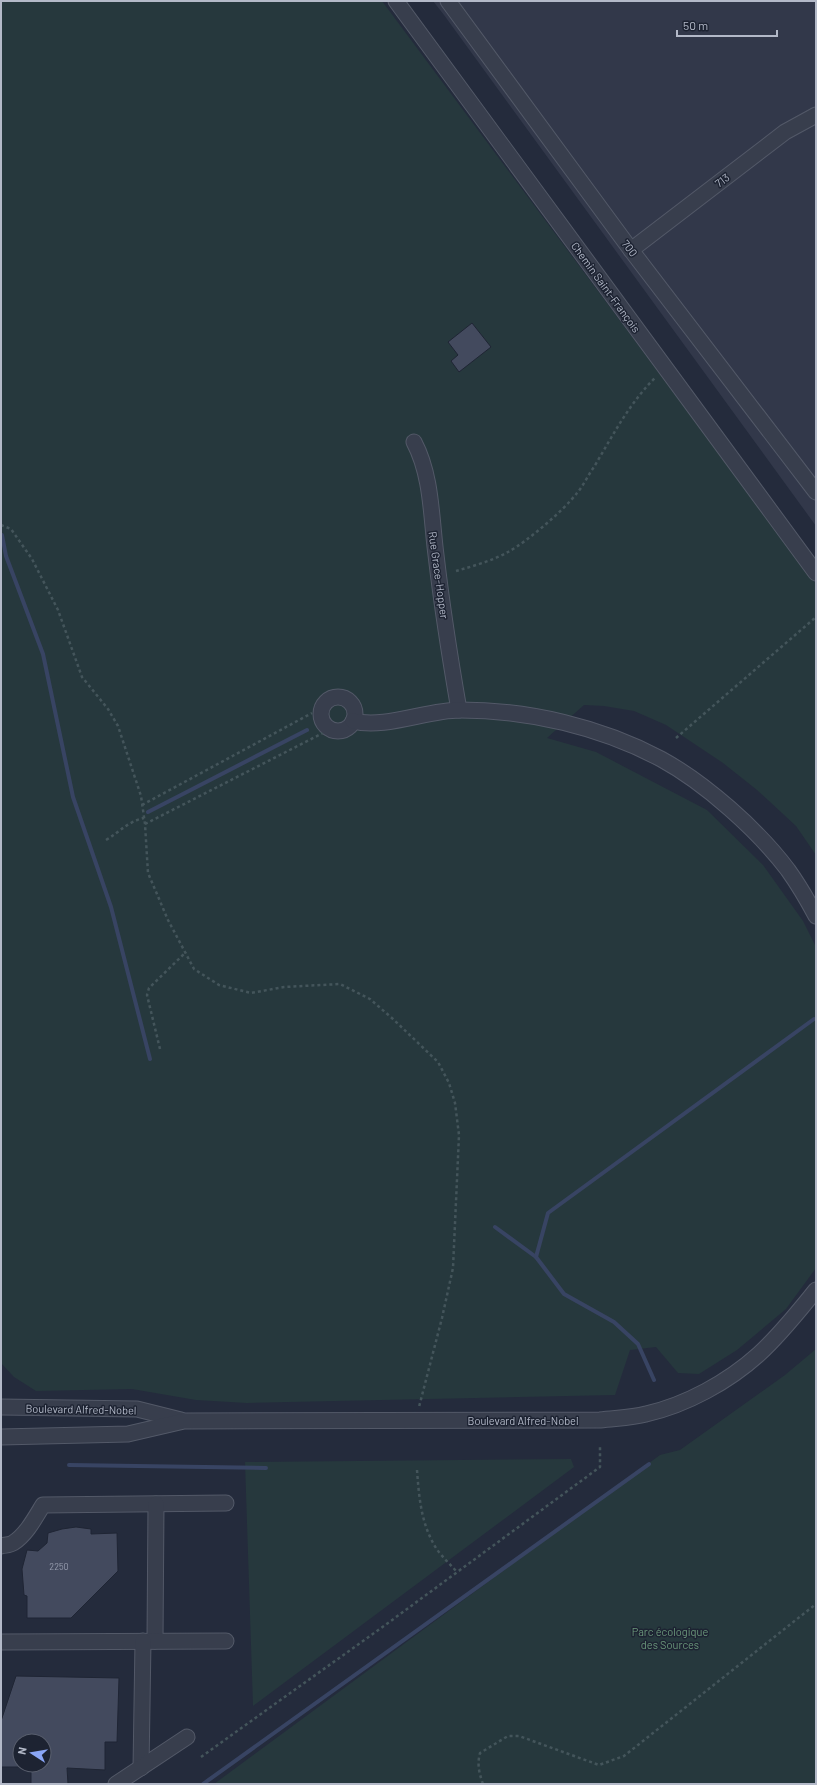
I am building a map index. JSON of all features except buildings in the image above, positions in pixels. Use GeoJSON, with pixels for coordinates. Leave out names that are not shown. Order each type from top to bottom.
{"type":"FeatureCollection","features":[{"type":"Feature","properties":{"kind":"street","name":"Chemin Saint-François"},"geometry":{"type":"LineString","coordinates":[[396,1],[816,573]]}},
{"type":"Feature","properties":{"kind":"street","name":"700"},"geometry":{"type":"LineString","coordinates":[[448,1],[631,250],[816,492]]}},
{"type":"Feature","properties":{"kind":"street","name":"713"},"geometry":{"type":"LineString","coordinates":[[631,250],[785,132],[816,115]]}},
{"type":"Feature","properties":{"kind":"street","name":"Rue Grace-Hopper"},"geometry":{"type":"LineString","coordinates":[[414,442],[422,457],[427,479],[438,571],[459,710]]}},
{"type":"Feature","properties":{"kind":"street"},"geometry":{"type":"LineString","coordinates":[[353,721],[370,723],[459,710],[511,713],[551,720],[594,731],[637,747],[662,760],[702,787],[743,821],[788,870],[816,916]]}},
{"type":"Feature","properties":{"kind":"street","name":"Boulevard Alfred-Nobel"},"geometry":{"type":"LineString","coordinates":[[1,1437],[128,1434],[184,1421],[600,1420],[646,1414],[685,1401],[724,1380],[758,1354],[788,1325],[816,1290]]}},
{"type":"Feature","properties":{"kind":"street","name":"Boulevard Alfred-Nobel"},"geometry":{"type":"LineString","coordinates":[[1,1407],[137,1408],[184,1421]]}},
{"type":"Feature","properties":{"kind":"street"},"geometry":{"type":"LineString","coordinates":[[1,1546],[13,1543],[34,1521],[43,1505],[226,1502]]}},
{"type":"Feature","properties":{"kind":"street"},"geometry":{"type":"LineString","coordinates":[[141,1768],[156,1504]]}},
{"type":"Feature","properties":{"kind":"street"},"geometry":{"type":"LineString","coordinates":[[1,1642],[226,1641]]}},
{"type":"Feature","properties":{"kind":"street"},"geometry":{"type":"LineString","coordinates":[[116,1784],[187,1737]]}},
{"type":"Feature","properties":{"kind":"path"},"geometry":{"type":"LineString","coordinates":[[456,571],[507,553],[526,540],[552,518],[577,493],[631,406],[642,391],[665,368]]}},
{"type":"Feature","properties":{"kind":"path"},"geometry":{"type":"LineString","coordinates":[[1,525],[11,529],[32,559],[58,610],[82,676],[108,709],[118,726],[142,805],[145,824],[148,873],[168,920],[194,968],[219,985],[251,993],[284,987],[340,984],[370,999],[438,1062],[449,1083],[455,1103],[459,1135],[453,1268],[442,1318],[415,1420]]}},
{"type":"Feature","properties":{"kind":"path"},"geometry":{"type":"LineString","coordinates":[[676,738],[816,617]]}},
{"type":"Feature","properties":{"kind":"path"},"geometry":{"type":"LineString","coordinates":[[142,805],[312,713]]}},
{"type":"Feature","properties":{"kind":"path"},"geometry":{"type":"LineString","coordinates":[[145,824],[323,733]]}},
{"type":"Feature","properties":{"kind":"path"},"geometry":{"type":"LineString","coordinates":[[106,840],[132,821],[144,818]]}},
{"type":"Feature","properties":{"kind":"path"},"geometry":{"type":"LineString","coordinates":[[160,1049],[147,995],[149,988],[186,952]]}},
{"type":"Feature","properties":{"kind":"path"},"geometry":{"type":"LineString","coordinates":[[201,1757],[457,1572],[600,1466],[600,1447]]}},
{"type":"Feature","properties":{"kind":"path"},"geometry":{"type":"LineString","coordinates":[[417,1470],[419,1502],[429,1534],[437,1549],[457,1572]]}},
{"type":"Feature","properties":{"kind":"path"},"geometry":{"type":"LineString","coordinates":[[483,1784],[479,1774],[478,1760],[480,1753],[508,1736],[519,1736],[599,1765],[624,1756],[816,1604]]}},
{"type":"Feature","properties":{"kind":"shaded area"},"geometry":{"type":"Polygon","coordinates":[[[433,1],[816,1],[816,526],[444,15],[433,1]]]}},
{"type":"Feature","properties":{"kind":"green space"},"geometry":{"type":"Polygon","coordinates":[[[1,1],[382,1],[816,584],[816,855],[796,826],[757,790],[723,763],[666,725],[634,711],[604,706],[584,705],[547,738],[596,752],[707,810],[763,865],[803,921],[816,947],[816,1268],[786,1309],[737,1350],[699,1374],[678,1373],[656,1347],[630,1350],[615,1395],[247,1403],[196,1400],[132,1389],[36,1391],[14,1377],[1,1363],[1,1]]]}},
{"type":"Feature","properties":{"kind":"green space","name":"Parc écologique des Sources"},"geometry":{"type":"Polygon","coordinates":[[[816,1349],[816,1784],[214,1784],[660,1455],[680,1450],[785,1375],[816,1349]]]}},
{"type":"Feature","properties":{"kind":"green space"},"geometry":{"type":"Polygon","coordinates":[[[571,1459],[574,1467],[253,1706],[245,1462],[571,1459]]]}},
{"type":"Feature","properties":{"kind":"waterway"},"geometry":{"type":"LineString","coordinates":[[2,535],[6,556],[43,654],[73,797],[111,907],[150,1059]]}},
{"type":"Feature","properties":{"kind":"waterway"},"geometry":{"type":"LineString","coordinates":[[148,812],[307,730]]}},
{"type":"Feature","properties":{"kind":"waterway"},"geometry":{"type":"LineString","coordinates":[[536,1257],[548,1213],[814,1019]]}},
{"type":"Feature","properties":{"kind":"waterway"},"geometry":{"type":"LineString","coordinates":[[495,1227],[536,1257],[564,1294],[614,1322],[638,1344],[654,1380]]}},
{"type":"Feature","properties":{"kind":"waterway"},"geometry":{"type":"LineString","coordinates":[[203,1784],[649,1464]]}},
{"type":"Feature","properties":{"kind":"waterway"},"geometry":{"type":"LineString","coordinates":[[69,1465],[266,1468]]}}]}
